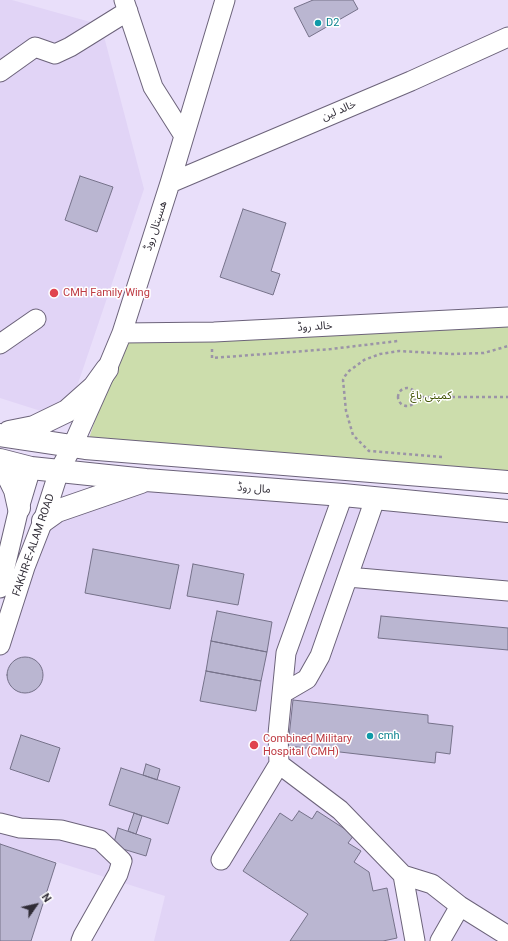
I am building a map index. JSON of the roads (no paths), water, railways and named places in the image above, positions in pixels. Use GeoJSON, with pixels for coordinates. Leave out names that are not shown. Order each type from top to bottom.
{"type":"FeatureCollection","features":[{"type":"Feature","properties":{"kind":"main road"},"geometry":{"type":"LineString","coordinates":[[0,434],[34,427],[67,411],[94,387],[107,369]]}},
{"type":"Feature","properties":{"kind":"main road"},"geometry":{"type":"LineString","coordinates":[[0,434],[72,447],[508,482]]}},
{"type":"Feature","properties":{"kind":"main road","name":"مال روڈ"},"geometry":{"type":"LineString","coordinates":[[0,460],[32,468],[59,472],[343,495],[508,511]]}},
{"type":"Feature","properties":{"kind":"main road"},"geometry":{"type":"LineString","coordinates":[[0,465],[7,474],[15,490],[19,508]]}},
{"type":"Feature","properties":{"kind":"main road"},"geometry":{"type":"LineString","coordinates":[[43,521],[57,511],[146,480]]}},
{"type":"Feature","properties":{"kind":"street","name":"ھسپتال روڈ"},"geometry":{"type":"LineString","coordinates":[[72,447],[122,332],[170,183],[225,0]]}},
{"type":"Feature","properties":{"kind":"street"},"geometry":{"type":"LineString","coordinates":[[0,72],[35,47],[55,54],[70,47],[126,5],[153,87],[184,136]]}},
{"type":"Feature","properties":{"kind":"street","name":"خالد لین"},"geometry":{"type":"LineString","coordinates":[[170,183],[411,81],[508,37]]}},
{"type":"Feature","properties":{"kind":"street","name":"خالد روڈ"},"geometry":{"type":"LineString","coordinates":[[122,332],[214,332],[508,317]]}},
{"type":"Feature","properties":{"kind":"street"},"geometry":{"type":"LineString","coordinates":[[0,344],[36,319]]}},
{"type":"Feature","properties":{"kind":"street","name":"FAKHR-E-ALAM ROAD"},"geometry":{"type":"LineString","coordinates":[[0,644],[59,472],[72,447]]}},
{"type":"Feature","properties":{"kind":"street","name":"FAKHR-E-ALAM ROAD"},"geometry":{"type":"LineString","coordinates":[[0,588],[19,508],[32,468]]}},
{"type":"Feature","properties":{"kind":"street"},"geometry":{"type":"LineString","coordinates":[[222,860],[279,764],[278,734],[286,653],[343,495]]}},
{"type":"Feature","properties":{"kind":"street"},"geometry":{"type":"LineString","coordinates":[[283,693],[307,679],[320,656],[375,499]]}},
{"type":"Feature","properties":{"kind":"street"},"geometry":{"type":"LineString","coordinates":[[348,577],[508,590]]}},
{"type":"Feature","properties":{"kind":"street"},"geometry":{"type":"LineString","coordinates":[[279,764],[340,810],[403,875],[432,884],[460,906],[508,936]]}},
{"type":"Feature","properties":{"kind":"street"},"geometry":{"type":"LineString","coordinates":[[0,823],[20,828],[61,830],[100,840],[122,861],[118,874],[81,941]]}},
{"type":"Feature","properties":{"kind":"street"},"geometry":{"type":"LineString","coordinates":[[403,875],[414,941]]}},
{"type":"Feature","properties":{"kind":"street"},"geometry":{"type":"LineString","coordinates":[[440,941],[460,906]]}},
{"type":"Feature","properties":{"kind":"place","name":"D2"},"geometry":{"type":"Point","coordinates":[318,23]}},
{"type":"Feature","properties":{"kind":"place","name":"CMH Family Wing"},"geometry":{"type":"Point","coordinates":[54,293]}},
{"type":"Feature","properties":{"kind":"place","name":"cmh"},"geometry":{"type":"Point","coordinates":[370,736]}},
{"type":"Feature","properties":{"kind":"place","name":"Combined Military Hospital (CMH)"},"geometry":{"type":"Point","coordinates":[254,745]}},
{"type":"Feature","properties":{"kind":"park label","name":"کمپنی باغ"},"geometry":{"type":"Point","coordinates":[431,396]}}]}
